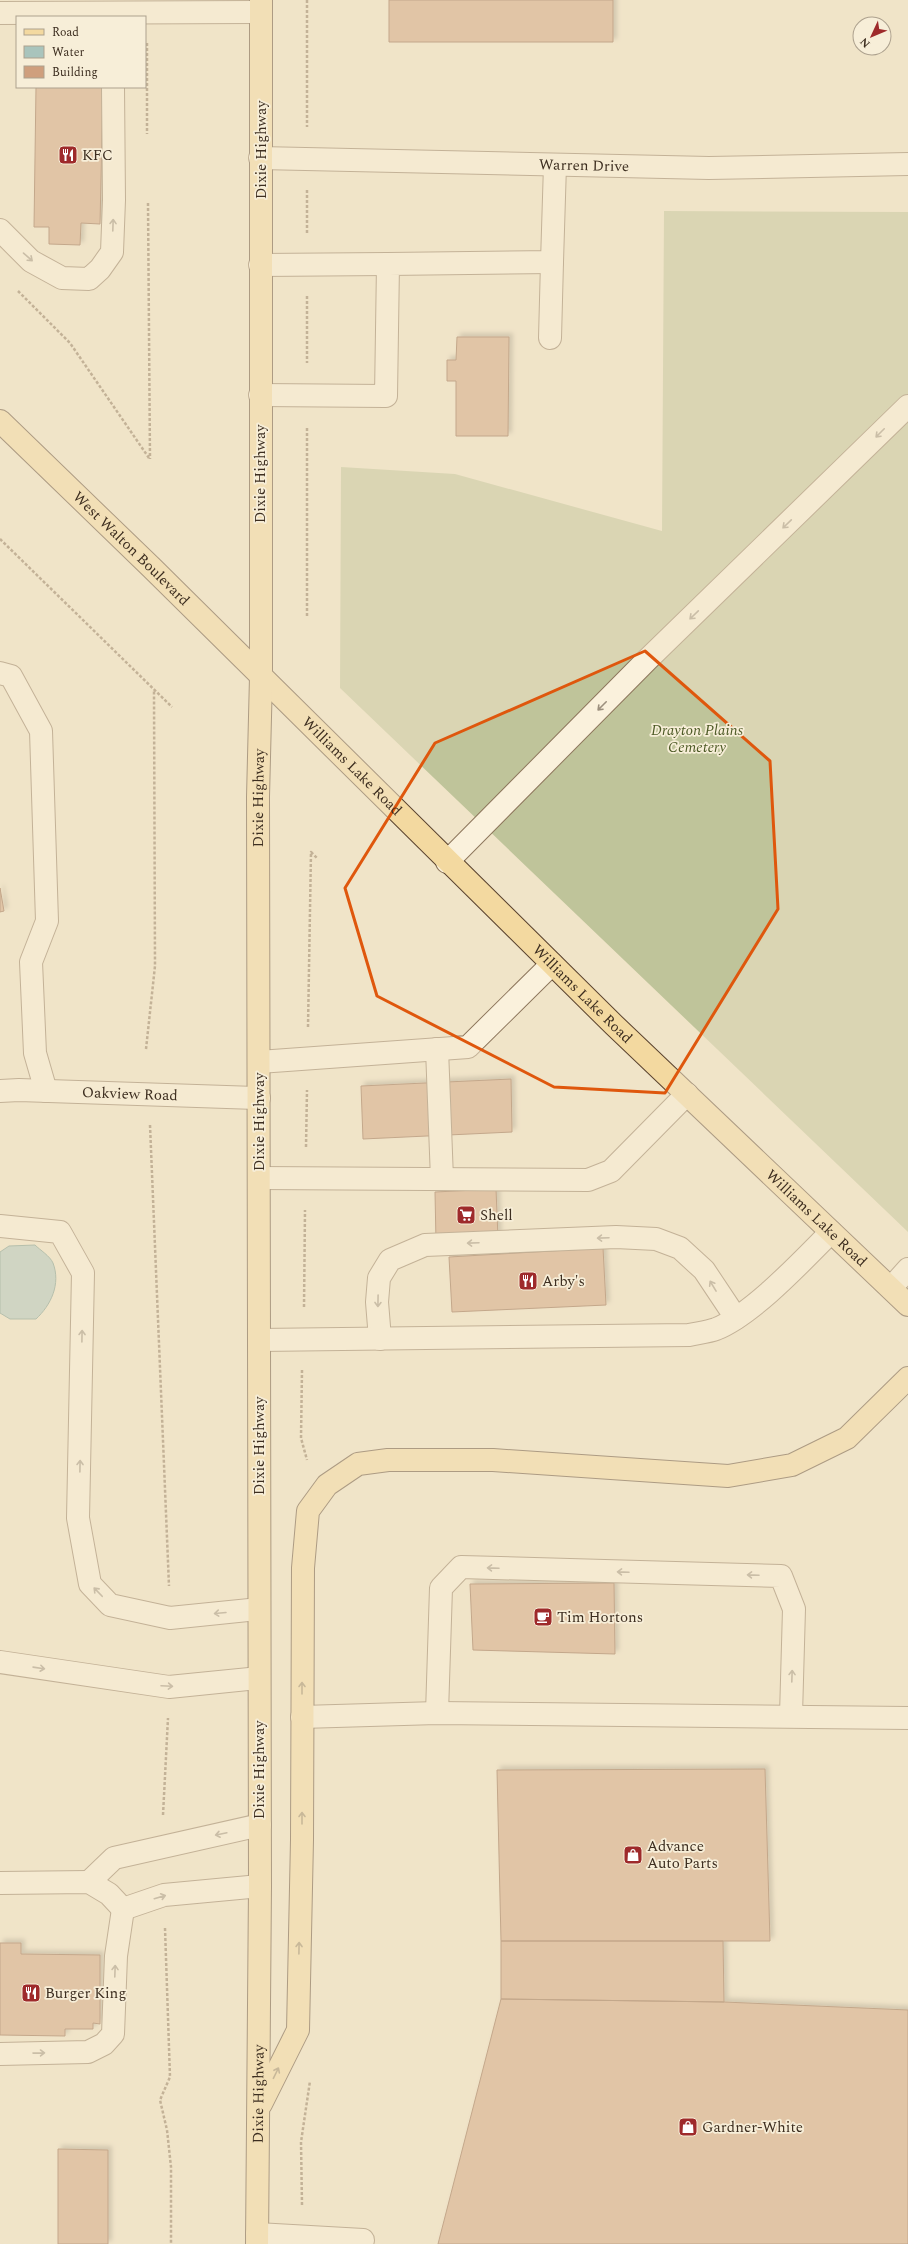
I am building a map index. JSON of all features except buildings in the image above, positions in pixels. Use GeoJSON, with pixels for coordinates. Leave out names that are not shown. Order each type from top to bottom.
{"type":"FeatureCollection","features":[{"type":"Feature","properties":{"kind":"main road","name":"Dixie Highway"},"geometry":{"type":"LineString","coordinates":[[257,2239],[260,1886],[260,1178],[258,797],[261,677],[261,6]]}},
{"type":"Feature","properties":{"kind":"main road","name":"West Walton Boulevard"},"geometry":{"type":"LineString","coordinates":[[0,421],[261,677]]}},
{"type":"Feature","properties":{"kind":"main road","name":"Williams Lake Road"},"geometry":{"type":"LineString","coordinates":[[261,677],[552,964],[908,1305]]}},
{"type":"Feature","properties":{"kind":"main road"},"geometry":{"type":"LineString","coordinates":[[259,2108],[298,2030],[302,1840],[303,1568],[308,1511],[326,1485],[358,1464],[388,1460],[493,1460],[735,1475],[792,1466],[847,1438],[908,1378]]}},
{"type":"Feature","properties":{"kind":"street"},"geometry":{"type":"LineString","coordinates":[[0,13],[112,15],[261,6]]}},
{"type":"Feature","properties":{"kind":"street"},"geometry":{"type":"LineString","coordinates":[[0,230],[31,260],[62,278],[89,279],[100,269],[112,252],[114,200],[113,88]]}},
{"type":"Feature","properties":{"kind":"street","name":"Warren Drive"},"geometry":{"type":"LineString","coordinates":[[260,158],[709,168],[908,164]]}},
{"type":"Feature","properties":{"kind":"street"},"geometry":{"type":"LineString","coordinates":[[550,338],[555,165]]}},
{"type":"Feature","properties":{"kind":"street"},"geometry":{"type":"LineString","coordinates":[[260,265],[552,262]]}},
{"type":"Feature","properties":{"kind":"street"},"geometry":{"type":"LineString","coordinates":[[260,395],[386,396],[388,264]]}},
{"type":"Feature","properties":{"kind":"street"},"geometry":{"type":"LineString","coordinates":[[448,862],[647,660],[908,406]]}},
{"type":"Feature","properties":{"kind":"street"},"geometry":{"type":"LineString","coordinates":[[0,673],[11,676],[41,731],[47,922],[31,962],[35,1053],[46,1091]]}},
{"type":"Feature","properties":{"kind":"street"},"geometry":{"type":"LineString","coordinates":[[259,1062],[468,1047],[552,964]]}},
{"type":"Feature","properties":{"kind":"street"},"geometry":{"type":"LineString","coordinates":[[437,1049],[442,1179]]}},
{"type":"Feature","properties":{"kind":"street","name":"Oakview Road"},"geometry":{"type":"LineString","coordinates":[[0,1092],[46,1091],[259,1098]]}},
{"type":"Feature","properties":{"kind":"street"},"geometry":{"type":"LineString","coordinates":[[260,1178],[588,1180],[611,1171],[687,1094]]}},
{"type":"Feature","properties":{"kind":"street"},"geometry":{"type":"LineString","coordinates":[[0,1226],[60,1232],[83,1273],[78,1518],[90,1584],[110,1605],[170,1618],[259,1610]]}},
{"type":"Feature","properties":{"kind":"street"},"geometry":{"type":"LineString","coordinates":[[259,1340],[689,1335],[716,1329],[736,1318],[784,1278],[831,1232]]}},
{"type":"Feature","properties":{"kind":"street"},"geometry":{"type":"LineString","coordinates":[[380,1338],[377,1302],[379,1278],[390,1260],[424,1245],[616,1237],[656,1239],[680,1248],[704,1270],[736,1318]]}},
{"type":"Feature","properties":{"kind":"street"},"geometry":{"type":"LineString","coordinates":[[890,1288],[908,1269]]}},
{"type":"Feature","properties":{"kind":"street"},"geometry":{"type":"LineString","coordinates":[[436,1712],[441,1588],[461,1567],[781,1576],[794,1609],[791,1715]]}},
{"type":"Feature","properties":{"kind":"street"},"geometry":{"type":"LineString","coordinates":[[0,1662],[169,1687],[259,1678]]}},
{"type":"Feature","properties":{"kind":"street"},"geometry":{"type":"LineString","coordinates":[[302,1717],[436,1712],[791,1715],[908,1718]]}},
{"type":"Feature","properties":{"kind":"street"},"geometry":{"type":"LineString","coordinates":[[89,1882],[114,1858],[260,1826]]}},
{"type":"Feature","properties":{"kind":"street"},"geometry":{"type":"LineString","coordinates":[[0,1883],[89,1882],[109,1894],[123,1909]]}},
{"type":"Feature","properties":{"kind":"street"},"geometry":{"type":"LineString","coordinates":[[123,1909],[164,1895],[260,1886]]}},
{"type":"Feature","properties":{"kind":"street"},"geometry":{"type":"LineString","coordinates":[[0,2054],[88,2052],[104,2044],[113,2034],[116,1956],[123,1909]]}},
{"type":"Feature","properties":{"kind":"street"},"geometry":{"type":"LineString","coordinates":[[257,2239],[363,2240]]}},
{"type":"Feature","properties":{"kind":"path"},"geometry":{"type":"LineString","coordinates":[[307,0],[307,616]]}},
{"type":"Feature","properties":{"kind":"path"},"geometry":{"type":"LineString","coordinates":[[147,49],[147,136]]}},
{"type":"Feature","properties":{"kind":"path"},"geometry":{"type":"LineString","coordinates":[[16,290],[70,342],[150,459],[148,200]]}},
{"type":"Feature","properties":{"kind":"path"},"geometry":{"type":"LineString","coordinates":[[0,539],[172,707]]}},
{"type":"Feature","properties":{"kind":"path"},"geometry":{"type":"LineString","coordinates":[[146,1049],[154,966],[154,690]]}},
{"type":"Feature","properties":{"kind":"path"},"geometry":{"type":"LineString","coordinates":[[301,1438],[311,852],[318,860]]}},
{"type":"Feature","properties":{"kind":"highlighted area"},"geometry":{"type":"Polygon","coordinates":[[[645,651],[770,761],[778,909],[665,1093],[554,1087],[377,996],[345,888],[435,743],[645,651]]]}},
{"type":"Feature","properties":{"kind":"green space","name":"Drayton Plains Cemetery"},"geometry":{"type":"Polygon","coordinates":[[[664,211],[908,212],[908,1232],[340,688],[341,467],[455,474],[662,531],[664,211]]]}},
{"type":"Feature","properties":{"kind":"water"},"geometry":{"type":"Polygon","coordinates":[[[35,1245],[52,1260],[56,1279],[53,1294],[46,1307],[36,1319],[10,1319],[0,1313],[0,1252],[9,1246],[35,1245]]]}},
{"type":"Feature","properties":{"kind":"place","name":"KFC"},"geometry":{"type":"Point","coordinates":[68,155]}},
{"type":"Feature","properties":{"kind":"place","name":"Shell"},"geometry":{"type":"Point","coordinates":[466,1215]}},
{"type":"Feature","properties":{"kind":"place","name":"Arby's"},"geometry":{"type":"Point","coordinates":[528,1281]}},
{"type":"Feature","properties":{"kind":"place","name":"Tim Hortons"},"geometry":{"type":"Point","coordinates":[543,1617]}},
{"type":"Feature","properties":{"kind":"place","name":"Advance Auto Parts"},"geometry":{"type":"Point","coordinates":[633,1855]}},
{"type":"Feature","properties":{"kind":"place","name":"Burger King"},"geometry":{"type":"Point","coordinates":[31,1993]}},
{"type":"Feature","properties":{"kind":"place","name":"Gardner-White"},"geometry":{"type":"Point","coordinates":[688,2127]}}]}
